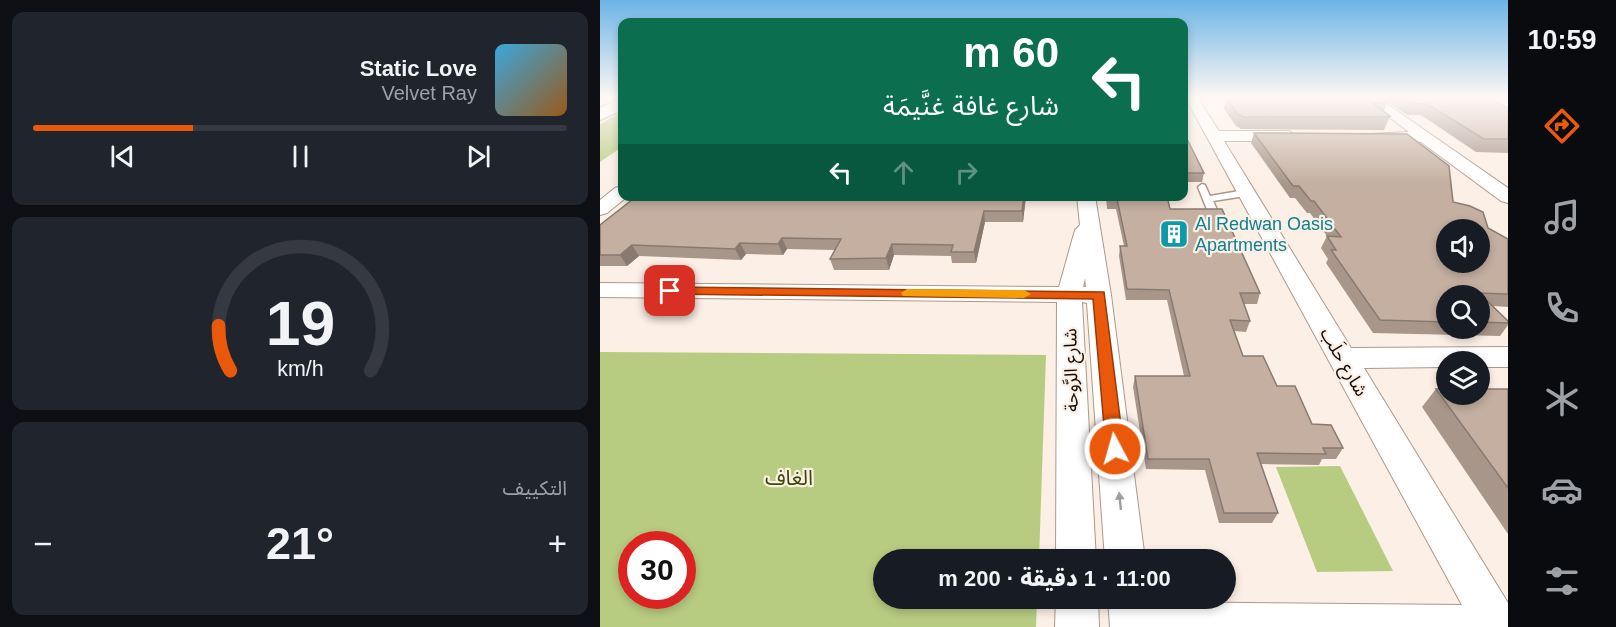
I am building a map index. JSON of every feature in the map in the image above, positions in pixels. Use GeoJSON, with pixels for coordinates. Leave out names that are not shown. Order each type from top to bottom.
{"type":"FeatureCollection","features":[{"type":"Feature","properties":{"kind":"street","name":"شارع حلَب"},"geometry":{"type":"LineString","coordinates":[[1208,126],[1497,627]]}},
{"type":"Feature","properties":{"kind":"street"},"geometry":{"type":"LineString","coordinates":[[1409,126],[1508,197]]}},
{"type":"Feature","properties":{"kind":"street"},"geometry":{"type":"LineString","coordinates":[[1213,136],[1307,136]]}},
{"type":"Feature","properties":{"kind":"street"},"geometry":{"type":"LineString","coordinates":[[1365,137],[1424,137]]}},
{"type":"Feature","properties":{"kind":"street"},"geometry":{"type":"LineString","coordinates":[[600,209],[618,195]]}},
{"type":"Feature","properties":{"kind":"street","name":"شارع الرَّوحة"},"geometry":{"type":"LineString","coordinates":[[1076,549],[1087,207]]}},
{"type":"Feature","properties":{"kind":"street","name":"شارع الرَّوحة"},"geometry":{"type":"LineString","coordinates":[[1087,207],[1084,295],[1123,549]]}},
{"type":"Feature","properties":{"kind":"street"},"geometry":{"type":"LineString","coordinates":[[600,290],[1084,295]]}},
{"type":"Feature","properties":{"kind":"street"},"geometry":{"type":"LineString","coordinates":[[1342,358],[1508,357]]}},
{"type":"Feature","properties":{"kind":"street"},"geometry":{"type":"LineString","coordinates":[[1077,609],[1077,627]]}},
{"type":"Feature","properties":{"kind":"street"},"geometry":{"type":"LineString","coordinates":[[1131,616],[1508,627]]}},
{"type":"Feature","properties":{"kind":"lane"},"geometry":{"type":"LineString","coordinates":[[1202,187],[1213,212]]}},
{"type":"Feature","properties":{"kind":"lane"},"geometry":{"type":"LineString","coordinates":[[1208,199],[1245,193]]}},
{"type":"Feature","properties":{"kind":"green space"},"geometry":{"type":"Polygon","coordinates":[[[600,126],[618,126],[618,150],[600,162],[600,126]]]}},
{"type":"Feature","properties":{"kind":"green space","name":"الغاف"},"geometry":{"type":"Polygon","coordinates":[[[600,352],[1046,355],[1039,549],[873,549],[873,609],[1037,609],[1036,627],[600,627],[600,352]]]}},
{"type":"Feature","properties":{"kind":"green space"},"geometry":{"type":"Polygon","coordinates":[[[1340,466],[1393,571],[1317,572],[1276,467],[1340,466]]]}},
{"type":"Feature","properties":{"kind":"building"},"geometry":{"type":"Polygon","coordinates":[[[1463,126],[1508,126],[1508,139],[1484,139],[1463,126]]]}},
{"type":"Feature","properties":{"kind":"building"},"geometry":{"type":"Polygon","coordinates":[[[1254,133],[1407,134],[1449,166],[1453,202],[1483,212],[1485,219],[1436,219],[1436,273],[1490,273],[1490,229],[1508,239],[1508,294],[1490,293],[1490,285],[1436,285],[1436,322],[1380,320],[1331,250],[1336,250],[1327,236],[1341,237],[1314,201],[1311,201],[1299,186],[1293,186],[1254,133]]]}},
{"type":"Feature","properties":{"kind":"building"},"geometry":{"type":"Polygon","coordinates":[[[1188,141],[1204,173],[1188,173],[1188,141]]]}},
{"type":"Feature","properties":{"kind":"building"},"geometry":{"type":"Polygon","coordinates":[[[631,201],[1023,201],[1022,211],[984,211],[974,252],[951,252],[953,245],[892,244],[886,258],[830,259],[841,239],[782,238],[778,244],[740,243],[735,249],[632,245],[620,255],[600,255],[600,225],[631,201]]]}},
{"type":"Feature","properties":{"kind":"building"},"geometry":{"type":"Polygon","coordinates":[[[1117,201],[1168,201],[1170,209],[1222,209],[1260,293],[1240,293],[1250,321],[1230,320],[1243,356],[1263,356],[1277,386],[1295,386],[1312,424],[1331,425],[1343,448],[1323,448],[1326,454],[1257,453],[1278,513],[1224,513],[1209,459],[1148,459],[1135,376],[1190,376],[1169,290],[1127,289],[1120,246],[1127,246],[1117,201]]]}},
{"type":"Feature","properties":{"kind":"building"},"geometry":{"type":"Polygon","coordinates":[[[1490,304],[1508,321],[1508,323],[1490,322],[1490,304]]]}},
{"type":"Feature","properties":{"kind":"building"},"geometry":{"type":"Polygon","coordinates":[[[1490,389],[1508,389],[1508,488],[1448,405],[1490,405],[1490,389]]]}},
{"type":"Feature","properties":{"kind":"slow traffic"},"geometry":{"type":"LineString","coordinates":[[907,293],[1024,294]]}},
{"type":"Feature","properties":{"kind":"place","name":"Al Redwan Oasis Apartments"},"geometry":{"type":"Point","coordinates":[1174,234]}},
{"type":"Feature","properties":{"kind":"route"},"geometry":{"type":"LineString","coordinates":[[670,291],[1100,295],[1115,449]]}}]}
